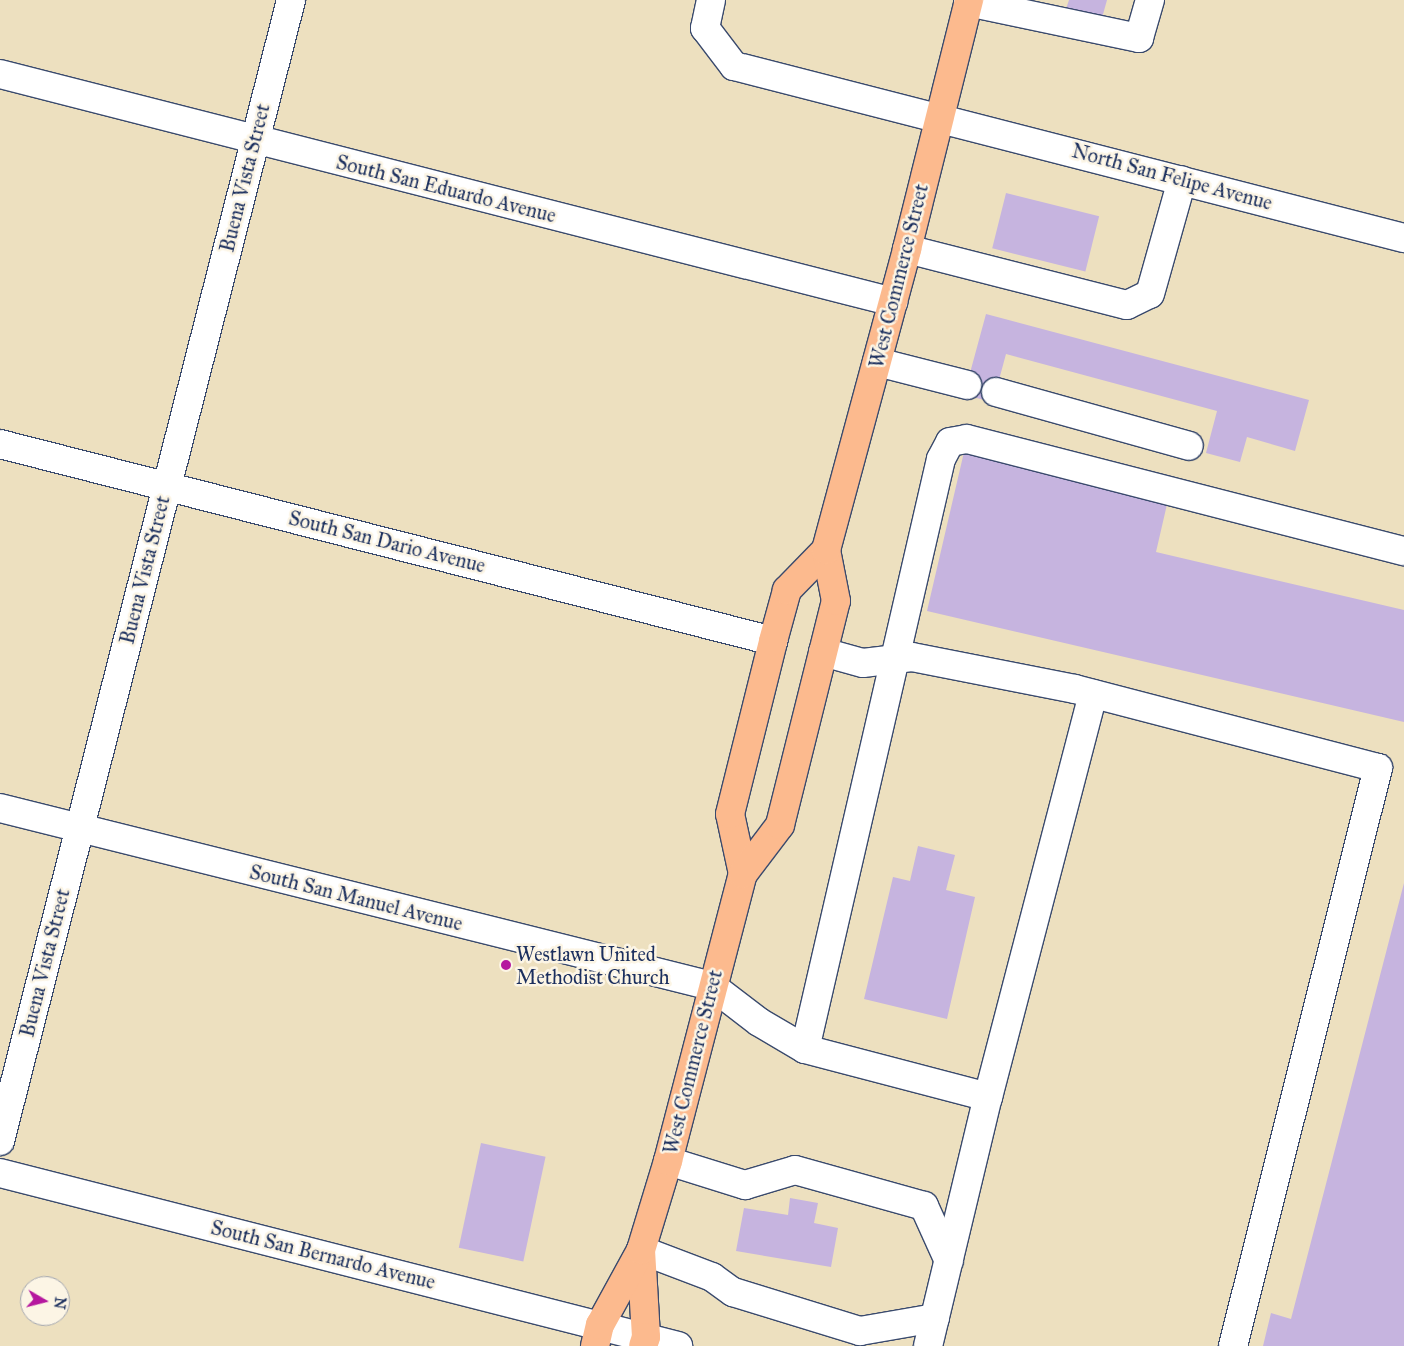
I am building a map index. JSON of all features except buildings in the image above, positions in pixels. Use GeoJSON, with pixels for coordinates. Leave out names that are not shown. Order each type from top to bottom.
{"type":"FeatureCollection","features":[{"type":"Feature","properties":{"kind":"main road","name":"West Commerce Street"},"geometry":{"type":"LineString","coordinates":[[597,1335],[641,1250],[668,1161],[712,986],[743,874],[780,826],[836,601],[826,550],[907,249],[968,1]]}},
{"type":"Feature","properties":{"kind":"main road","name":"West Commerce Street"},"geometry":{"type":"LineString","coordinates":[[743,874],[730,814],[773,641],[787,590],[826,550]]}},
{"type":"Feature","properties":{"kind":"main road","name":"West Commerce Street"},"geometry":{"type":"LineString","coordinates":[[641,1250],[644,1341]]}},
{"type":"Feature","properties":{"kind":"street","name":"Buena Vista Street"},"geometry":{"type":"LineString","coordinates":[[0,1141],[291,0]]}},
{"type":"Feature","properties":{"kind":"street","name":"North San Felipe Avenue"},"geometry":{"type":"LineString","coordinates":[[711,0],[704,28],[734,66],[940,117],[1404,238]]}},
{"type":"Feature","properties":{"kind":"street"},"geometry":{"type":"LineString","coordinates":[[968,1],[1139,38],[1150,0]]}},
{"type":"Feature","properties":{"kind":"street","name":"South San Eduardo Avenue"},"geometry":{"type":"LineString","coordinates":[[0,74],[893,302]]}},
{"type":"Feature","properties":{"kind":"street"},"geometry":{"type":"LineString","coordinates":[[907,249],[1127,305],[1150,294],[1182,180]]}},
{"type":"Feature","properties":{"kind":"street"},"geometry":{"type":"LineString","coordinates":[[877,362],[967,385]]}},
{"type":"Feature","properties":{"kind":"street"},"geometry":{"type":"LineString","coordinates":[[996,392],[1189,446]]}},
{"type":"Feature","properties":{"kind":"street"},"geometry":{"type":"LineString","coordinates":[[806,1049],[941,460],[950,442],[967,439],[1127,477],[1404,551]]}},
{"type":"Feature","properties":{"kind":"street","name":"South San Dario Avenue"},"geometry":{"type":"LineString","coordinates":[[0,444],[773,641]]}},
{"type":"Feature","properties":{"kind":"street"},"geometry":{"type":"LineString","coordinates":[[823,652],[863,663],[912,656],[1094,694],[1378,768],[1233,1346]]}},
{"type":"Feature","properties":{"kind":"street"},"geometry":{"type":"LineString","coordinates":[[928,1346],[988,1097],[1094,694]]}},
{"type":"Feature","properties":{"kind":"street","name":"South San Manuel Avenue"},"geometry":{"type":"LineString","coordinates":[[0,808],[712,986]]}},
{"type":"Feature","properties":{"kind":"street"},"geometry":{"type":"LineString","coordinates":[[712,986],[759,1022],[806,1049],[988,1097]]}},
{"type":"Feature","properties":{"kind":"street"},"geometry":{"type":"LineString","coordinates":[[668,1161],[745,1185],[795,1170],[924,1206],[949,1261]]}},
{"type":"Feature","properties":{"kind":"street","name":"South San Bernardo Avenue"},"geometry":{"type":"LineString","coordinates":[[0,1173],[597,1335],[678,1346]]}},
{"type":"Feature","properties":{"kind":"street"},"geometry":{"type":"LineString","coordinates":[[641,1250],[712,1277],[733,1292],[860,1331],[935,1318]]}},
{"type":"Feature","properties":{"kind":"place","name":"Westlawn United Methodist Church"},"geometry":{"type":"Point","coordinates":[506,965]}}]}
